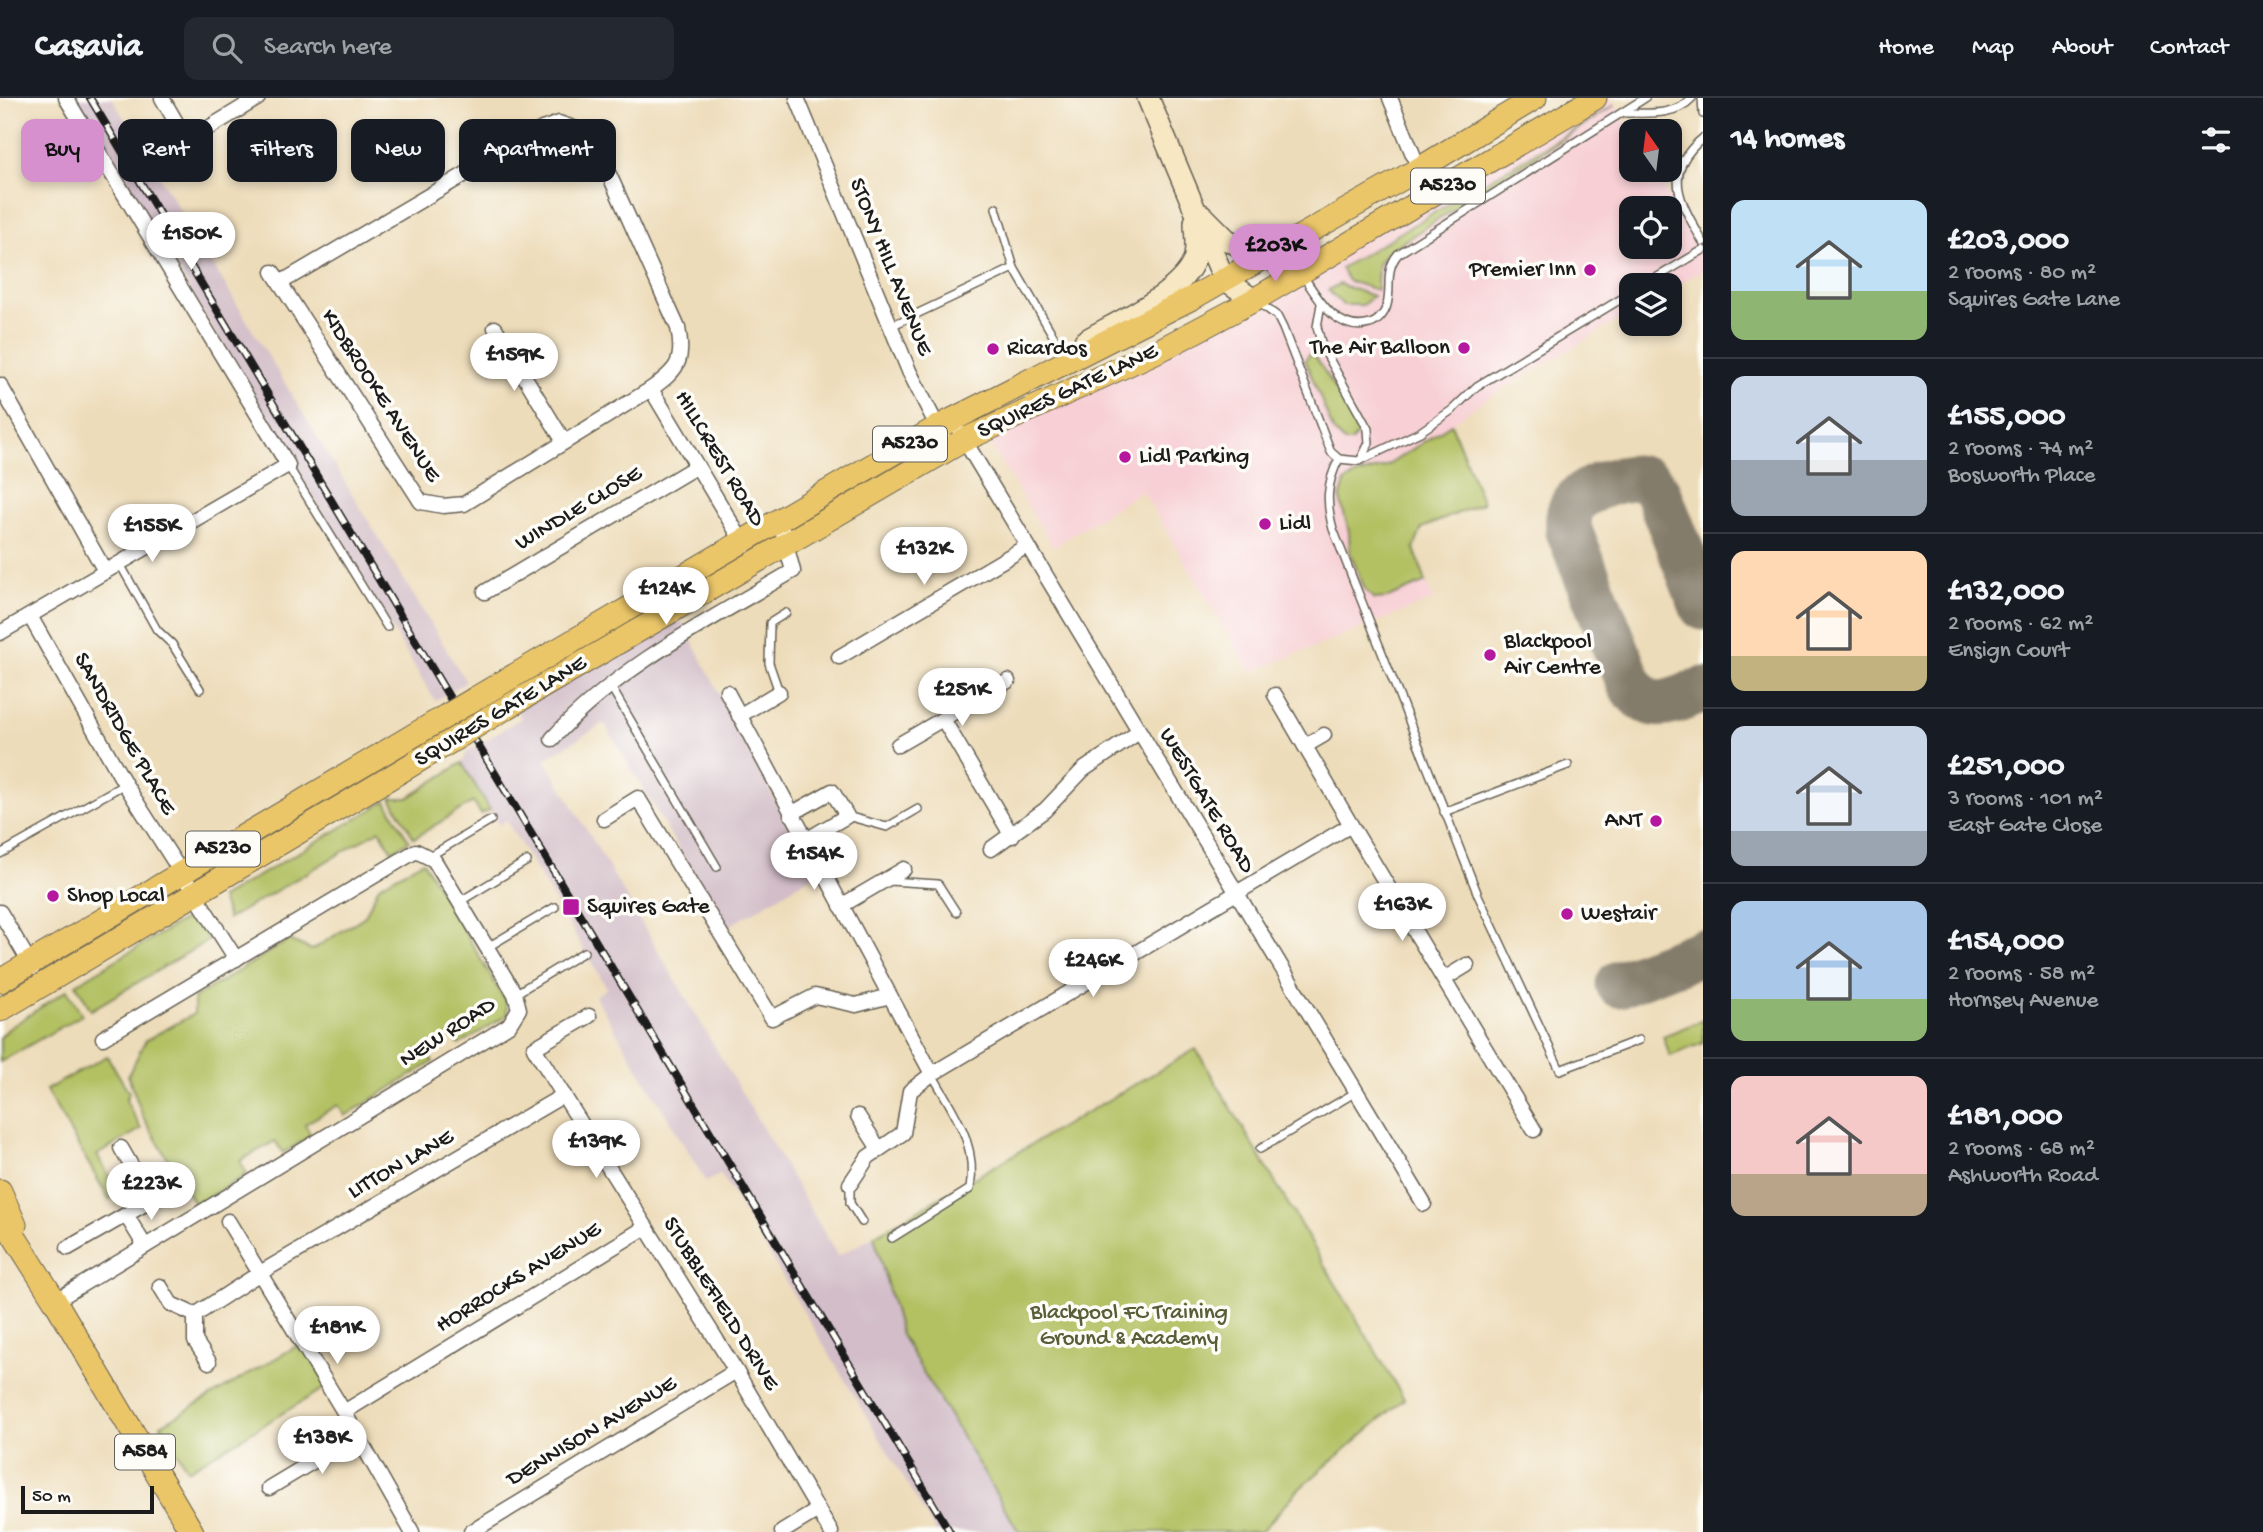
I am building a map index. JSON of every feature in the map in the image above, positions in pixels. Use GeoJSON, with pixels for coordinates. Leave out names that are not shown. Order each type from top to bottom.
{"type":"FeatureCollection","features":[{"type":"Feature","properties":{"kind":"main road"},"geometry":{"type":"LineString","coordinates":[[1148,98],[1224,279],[1254,300]]}},
{"type":"Feature","properties":{"kind":"main road","name":"SQUIRES GATE LANE"},"geometry":{"type":"LineString","coordinates":[[783,533],[943,424],[1076,358],[1266,256],[1419,169],[1535,98]]}},
{"type":"Feature","properties":{"kind":"main road","name":"SQUIRES GATE LANE"},"geometry":{"type":"LineString","coordinates":[[0,1010],[458,737],[783,533],[956,445],[1164,348],[1254,300],[1595,98]]}},
{"type":"Feature","properties":{"kind":"main road"},"geometry":{"type":"LineString","coordinates":[[1194,206],[1227,240],[1301,273]]}},
{"type":"Feature","properties":{"kind":"main road"},"geometry":{"type":"LineString","coordinates":[[1076,358],[1084,341],[1172,289],[1189,273],[1196,248],[1194,206]]}},
{"type":"Feature","properties":{"kind":"main road","name":"SQUIRES GATE LANE"},"geometry":{"type":"LineString","coordinates":[[0,981],[476,698],[749,553]]}},
{"type":"Feature","properties":{"kind":"main road","name":"A584"},"geometry":{"type":"LineString","coordinates":[[0,1191],[30,1260]]}},
{"type":"Feature","properties":{"kind":"main road","name":"A584"},"geometry":{"type":"LineString","coordinates":[[0,1214],[55,1301],[192,1532]]}},
{"type":"Feature","properties":{"kind":"street"},"geometry":{"type":"LineString","coordinates":[[0,633],[288,465],[66,98]]}},
{"type":"Feature","properties":{"kind":"street"},"geometry":{"type":"LineString","coordinates":[[162,98],[187,141],[258,98]]}},
{"type":"Feature","properties":{"kind":"street","name":"STONY HILL AVENUE"},"geometry":{"type":"LineString","coordinates":[[797,98],[891,327],[956,445]]}},
{"type":"Feature","properties":{"kind":"street"},"geometry":{"type":"LineString","coordinates":[[1390,98],[1419,169]]}},
{"type":"Feature","properties":{"kind":"street","name":"HILLCREST ROAD"},"geometry":{"type":"LineString","coordinates":[[276,277],[542,129],[559,123],[571,125],[595,143],[678,328],[681,351],[677,365],[671,374],[650,389],[749,553]]}},
{"type":"Feature","properties":{"kind":"street","name":"KIDBROOKE AVENUE"},"geometry":{"type":"LineString","coordinates":[[276,277],[421,502],[443,506],[464,504],[563,440],[650,389]]}},
{"type":"Feature","properties":{"kind":"street"},"geometry":{"type":"LineString","coordinates":[[495,328],[563,440]]}},
{"type":"Feature","properties":{"kind":"street"},"geometry":{"type":"LineString","coordinates":[[0,385],[105,571]]}},
{"type":"Feature","properties":{"kind":"street","name":"WESTGATE ROAD"},"geometry":{"type":"LineString","coordinates":[[956,445],[1027,546],[1424,1204]]}},
{"type":"Feature","properties":{"kind":"street","name":"WINDLE CLOSE"},"geometry":{"type":"LineString","coordinates":[[485,592],[696,466]]}},
{"type":"Feature","properties":{"kind":"street"},"geometry":{"type":"LineString","coordinates":[[552,739],[569,720],[611,687],[695,629],[793,571],[783,533]]}},
{"type":"Feature","properties":{"kind":"street"},"geometry":{"type":"LineString","coordinates":[[839,657],[1027,546]]}},
{"type":"Feature","properties":{"kind":"street","name":"SANDRIDGE PLACE"},"geometry":{"type":"LineString","coordinates":[[30,617],[125,784],[194,895]]}},
{"type":"Feature","properties":{"kind":"street"},"geometry":{"type":"LineString","coordinates":[[898,746],[1008,681]]}},
{"type":"Feature","properties":{"kind":"street"},"geometry":{"type":"LineString","coordinates":[[727,692],[932,1074]]}},
{"type":"Feature","properties":{"kind":"street"},"geometry":{"type":"LineString","coordinates":[[739,716],[779,692]]}},
{"type":"Feature","properties":{"kind":"street"},"geometry":{"type":"LineString","coordinates":[[1275,695],[1534,1130]]}},
{"type":"Feature","properties":{"kind":"street"},"geometry":{"type":"LineString","coordinates":[[943,719],[1013,836]]}},
{"type":"Feature","properties":{"kind":"street"},"geometry":{"type":"LineString","coordinates":[[991,849],[1013,836],[1045,810],[1083,769],[1139,732]]}},
{"type":"Feature","properties":{"kind":"street"},"geometry":{"type":"LineString","coordinates":[[1305,746],[1324,735]]}},
{"type":"Feature","properties":{"kind":"street"},"geometry":{"type":"LineString","coordinates":[[791,814],[832,791],[847,816],[806,841]]}},
{"type":"Feature","properties":{"kind":"street"},"geometry":{"type":"LineString","coordinates":[[604,819],[638,798],[772,1018],[815,996],[856,1005],[890,996]]}},
{"type":"Feature","properties":{"kind":"street"},"geometry":{"type":"LineString","coordinates":[[850,1184],[869,1157],[903,1133],[910,1091],[932,1074],[1351,825]]}},
{"type":"Feature","properties":{"kind":"street"},"geometry":{"type":"LineString","coordinates":[[103,1038],[411,853],[421,852],[430,857]]}},
{"type":"Feature","properties":{"kind":"street","name":"NEW ROAD"},"geometry":{"type":"LineString","coordinates":[[55,1301],[509,1025],[519,1009],[514,994],[430,857]]}},
{"type":"Feature","properties":{"kind":"street"},"geometry":{"type":"LineString","coordinates":[[841,906],[904,869]]}},
{"type":"Feature","properties":{"kind":"street"},"geometry":{"type":"LineString","coordinates":[[194,895],[236,958]]}},
{"type":"Feature","properties":{"kind":"street"},"geometry":{"type":"LineString","coordinates":[[0,912],[43,985]]}},
{"type":"Feature","properties":{"kind":"street"},"geometry":{"type":"LineString","coordinates":[[1444,979],[1467,965]]}},
{"type":"Feature","properties":{"kind":"street","name":"STUBBLEFIELD DRIVE"},"geometry":{"type":"LineString","coordinates":[[589,1016],[534,1048],[736,1371],[831,1532]]}},
{"type":"Feature","properties":{"kind":"street","name":"LITTON LANE"},"geometry":{"type":"LineString","coordinates":[[195,1315],[260,1273],[564,1095]]}},
{"type":"Feature","properties":{"kind":"street"},"geometry":{"type":"LineString","coordinates":[[858,1116],[879,1149]]}},
{"type":"Feature","properties":{"kind":"street"},"geometry":{"type":"LineString","coordinates":[[121,1148],[151,1200]]}},
{"type":"Feature","properties":{"kind":"street"},"geometry":{"type":"LineString","coordinates":[[68,1248],[170,1189]]}},
{"type":"Feature","properties":{"kind":"street"},"geometry":{"type":"LineString","coordinates":[[126,1215],[145,1246]]}},
{"type":"Feature","properties":{"kind":"street"},"geometry":{"type":"LineString","coordinates":[[228,1221],[344,1412],[412,1532]]}},
{"type":"Feature","properties":{"kind":"street","name":"HORROCKS AVENUE"},"geometry":{"type":"LineString","coordinates":[[344,1412],[646,1227]]}},
{"type":"Feature","properties":{"kind":"street"},"geometry":{"type":"LineString","coordinates":[[160,1286],[171,1304],[195,1315],[195,1341],[209,1362]]}},
{"type":"Feature","properties":{"kind":"street","name":"DENNISON AVENUE"},"geometry":{"type":"LineString","coordinates":[[471,1532],[736,1371]]}},
{"type":"Feature","properties":{"kind":"street"},"geometry":{"type":"LineString","coordinates":[[269,1488],[357,1434]]}},
{"type":"Feature","properties":{"kind":"street"},"geometry":{"type":"LineString","coordinates":[[782,1532],[818,1510]]}},
{"type":"Feature","properties":{"kind":"lane"},"geometry":{"type":"LineString","coordinates":[[1301,273],[1321,304],[1344,324],[1362,326],[1376,322],[1387,308],[1390,263],[1398,254],[1646,98]]}},
{"type":"Feature","properties":{"kind":"lane"},"geometry":{"type":"LineString","coordinates":[[1625,113],[1667,112],[1686,104],[1692,98]]}},
{"type":"Feature","properties":{"kind":"lane"},"geometry":{"type":"LineString","coordinates":[[1702,98],[1703,114]]}},
{"type":"Feature","properties":{"kind":"lane"},"geometry":{"type":"LineString","coordinates":[[1703,138],[1683,155],[1677,180],[1683,203],[1703,242]]}},
{"type":"Feature","properties":{"kind":"lane"},"geometry":{"type":"LineString","coordinates":[[996,208],[1014,268],[1076,358]]}},
{"type":"Feature","properties":{"kind":"lane"},"geometry":{"type":"LineString","coordinates":[[1664,273],[1703,250]]}},
{"type":"Feature","properties":{"kind":"lane"},"geometry":{"type":"LineString","coordinates":[[891,327],[1014,268]]}},
{"type":"Feature","properties":{"kind":"lane"},"geometry":{"type":"LineString","coordinates":[[1254,300],[1277,316],[1325,442],[1339,459],[1359,461],[1420,432],[1452,410],[1477,386],[1619,300]]}},
{"type":"Feature","properties":{"kind":"lane"},"geometry":{"type":"LineString","coordinates":[[1321,304],[1317,327],[1322,346],[1368,429],[1368,443],[1359,461]]}},
{"type":"Feature","properties":{"kind":"lane"},"geometry":{"type":"LineString","coordinates":[[1339,459],[1327,492],[1333,529],[1444,812],[1492,925],[1560,1070],[1639,1040]]}},
{"type":"Feature","properties":{"kind":"lane"},"geometry":{"type":"LineString","coordinates":[[288,465],[387,627]]}},
{"type":"Feature","properties":{"kind":"lane"},"geometry":{"type":"LineString","coordinates":[[120,563],[158,629],[172,644],[200,689]]}},
{"type":"Feature","properties":{"kind":"lane"},"geometry":{"type":"LineString","coordinates":[[779,692],[769,663],[770,623],[786,613]]}},
{"type":"Feature","properties":{"kind":"lane"},"geometry":{"type":"LineString","coordinates":[[611,687],[717,867]]}},
{"type":"Feature","properties":{"kind":"lane"},"geometry":{"type":"LineString","coordinates":[[1444,812],[1568,765]]}},
{"type":"Feature","properties":{"kind":"lane"},"geometry":{"type":"LineString","coordinates":[[0,854],[125,784]]}},
{"type":"Feature","properties":{"kind":"lane"},"geometry":{"type":"LineString","coordinates":[[847,816],[887,828],[918,809]]}},
{"type":"Feature","properties":{"kind":"lane"},"geometry":{"type":"LineString","coordinates":[[430,857],[491,820]]}},
{"type":"Feature","properties":{"kind":"lane"},"geometry":{"type":"LineString","coordinates":[[459,902],[527,861]]}},
{"type":"Feature","properties":{"kind":"lane"},"geometry":{"type":"LineString","coordinates":[[885,881],[938,884],[956,912]]}},
{"type":"Feature","properties":{"kind":"lane"},"geometry":{"type":"LineString","coordinates":[[487,948],[555,907]]}},
{"type":"Feature","properties":{"kind":"lane"},"geometry":{"type":"LineString","coordinates":[[514,994],[584,952]]}},
{"type":"Feature","properties":{"kind":"lane"},"geometry":{"type":"LineString","coordinates":[[892,1238],[970,1189],[974,1169],[971,1146],[932,1074]]}},
{"type":"Feature","properties":{"kind":"lane"},"geometry":{"type":"LineString","coordinates":[[1260,1149],[1356,1092]]}},
{"type":"Feature","properties":{"kind":"lane"},"geometry":{"type":"LineString","coordinates":[[850,1184],[850,1203],[862,1222]]}},
{"type":"Feature","properties":{"kind":"shaded area"},"geometry":{"type":"Polygon","coordinates":[[[75,98],[112,98],[125,119],[118,119],[118,170],[104,147],[104,119],[88,119],[75,98]]]}},
{"type":"Feature","properties":{"kind":"shaded area"},"geometry":{"type":"Polygon","coordinates":[[[1595,98],[1611,98],[1623,119],[1619,119],[1619,182],[1661,182],[1670,196],[1619,196],[1619,259],[1682,259],[1682,216],[1703,251],[1703,270],[1682,283],[1682,273],[1619,273],[1619,320],[1481,402],[1451,424],[1483,503],[1422,528],[1414,548],[1433,600],[1251,672],[1142,491],[1053,547],[982,431],[1254,300],[1595,98]]]}},
{"type":"Feature","properties":{"kind":"shaded area"},"geometry":{"type":"Polygon","coordinates":[[[125,182],[163,182],[466,682],[435,701],[125,182]]]}},
{"type":"Feature","properties":{"kind":"shaded area"},"geometry":{"type":"Polygon","coordinates":[[[676,610],[814,875],[726,928],[604,723],[545,759],[838,1256],[874,1236],[901,1335],[1019,1532],[936,1532],[721,1174],[706,1182],[595,996],[607,988],[506,820],[499,825],[462,763],[467,752],[521,718],[513,704],[676,610]]]}},
{"type":"Feature","properties":{"kind":"green space"},"geometry":{"type":"Polygon","coordinates":[[[1615,105],[1386,253],[1378,264],[1377,290],[1348,281],[1341,268],[1615,105]]]}},
{"type":"Feature","properties":{"kind":"green space"},"geometry":{"type":"Polygon","coordinates":[[[1339,284],[1373,296],[1363,305],[1343,305],[1328,290],[1339,284]]]}},
{"type":"Feature","properties":{"kind":"green space"},"geometry":{"type":"Polygon","coordinates":[[[1309,354],[1315,356],[1357,424],[1358,434],[1351,442],[1344,442],[1334,432],[1305,360],[1309,354]]]}},
{"type":"Feature","properties":{"kind":"green space"},"geometry":{"type":"Polygon","coordinates":[[[1451,424],[1483,503],[1422,528],[1414,548],[1426,582],[1388,598],[1374,599],[1365,590],[1350,553],[1349,532],[1340,499],[1345,482],[1357,475],[1385,467],[1451,424]]]}},
{"type":"Feature","properties":{"kind":"green space"},"geometry":{"type":"Polygon","coordinates":[[[462,763],[490,810],[481,814],[473,802],[414,838],[391,798],[408,798],[462,763]]]}},
{"type":"Feature","properties":{"kind":"green space"},"geometry":{"type":"Polygon","coordinates":[[[386,801],[409,841],[392,851],[380,830],[228,919],[221,898],[386,801]]]}},
{"type":"Feature","properties":{"kind":"green space"},"geometry":{"type":"Polygon","coordinates":[[[423,861],[506,1002],[507,1015],[459,1045],[453,1036],[427,1052],[433,1062],[345,1116],[338,1105],[305,1124],[311,1136],[283,1153],[275,1141],[240,1161],[247,1174],[195,1205],[143,1117],[128,1075],[146,1040],[194,1014],[194,998],[289,940],[312,950],[365,916],[379,886],[423,861]]]}},
{"type":"Feature","properties":{"kind":"green space"},"geometry":{"type":"Polygon","coordinates":[[[187,918],[199,924],[209,940],[91,1010],[76,984],[187,918]]]}},
{"type":"Feature","properties":{"kind":"green space"},"geometry":{"type":"Polygon","coordinates":[[[67,990],[82,1015],[0,1062],[0,1038],[8,1029],[67,990]]]}},
{"type":"Feature","properties":{"kind":"green space"},"geometry":{"type":"Polygon","coordinates":[[[1703,1020],[1703,1043],[1670,1056],[1663,1036],[1703,1020]]]}},
{"type":"Feature","properties":{"kind":"green space","name":"Blackpool FC Training Ground & Academy"},"geometry":{"type":"Polygon","coordinates":[[[1196,1049],[1404,1399],[1299,1489],[1261,1532],[1019,1532],[901,1335],[874,1236],[1196,1049]]]}},
{"type":"Feature","properties":{"kind":"green space"},"geometry":{"type":"Polygon","coordinates":[[[107,1056],[129,1092],[126,1101],[141,1129],[97,1155],[119,1193],[109,1199],[46,1090],[107,1056]]]}},
{"type":"Feature","properties":{"kind":"green space"},"geometry":{"type":"Polygon","coordinates":[[[302,1343],[328,1386],[188,1470],[161,1425],[302,1343]]]}},
{"type":"Feature","properties":{"kind":"taxiway"},"geometry":{"type":"LineString","coordinates":[[1703,607],[1658,493],[1649,482],[1630,478],[1607,483],[1586,493],[1573,505],[1569,531],[1630,684],[1646,700],[1664,704],[1703,690]]}},
{"type":"Feature","properties":{"kind":"taxiway"},"geometry":{"type":"LineString","coordinates":[[1619,984],[1703,952]]}},
{"type":"Feature","properties":{"kind":"railway"},"geometry":{"type":"LineString","coordinates":[[90,98],[950,1532]]}},
{"type":"Feature","properties":{"kind":"place","name":"Premier Inn"},"geometry":{"type":"Point","coordinates":[1590,270]}},
{"type":"Feature","properties":{"kind":"place","name":"The Air Balloon"},"geometry":{"type":"Point","coordinates":[1464,348]}},
{"type":"Feature","properties":{"kind":"place","name":"Ricardos"},"geometry":{"type":"Point","coordinates":[993,349]}},
{"type":"Feature","properties":{"kind":"place","name":"Lidl Parking"},"geometry":{"type":"Point","coordinates":[1125,457]}},
{"type":"Feature","properties":{"kind":"place","name":"Lidl"},"geometry":{"type":"Point","coordinates":[1265,524]}},
{"type":"Feature","properties":{"kind":"place","name":"Blackpool Air Centre"},"geometry":{"type":"Point","coordinates":[1490,655]}},
{"type":"Feature","properties":{"kind":"place","name":"ANT"},"geometry":{"type":"Point","coordinates":[1656,821]}},
{"type":"Feature","properties":{"kind":"place","name":"Shop Local"},"geometry":{"type":"Point","coordinates":[53,896]}},
{"type":"Feature","properties":{"kind":"place","name":"Squires Gate"},"geometry":{"type":"Point","coordinates":[571,907]}},
{"type":"Feature","properties":{"kind":"place","name":"Westair"},"geometry":{"type":"Point","coordinates":[1567,914]}}]}
